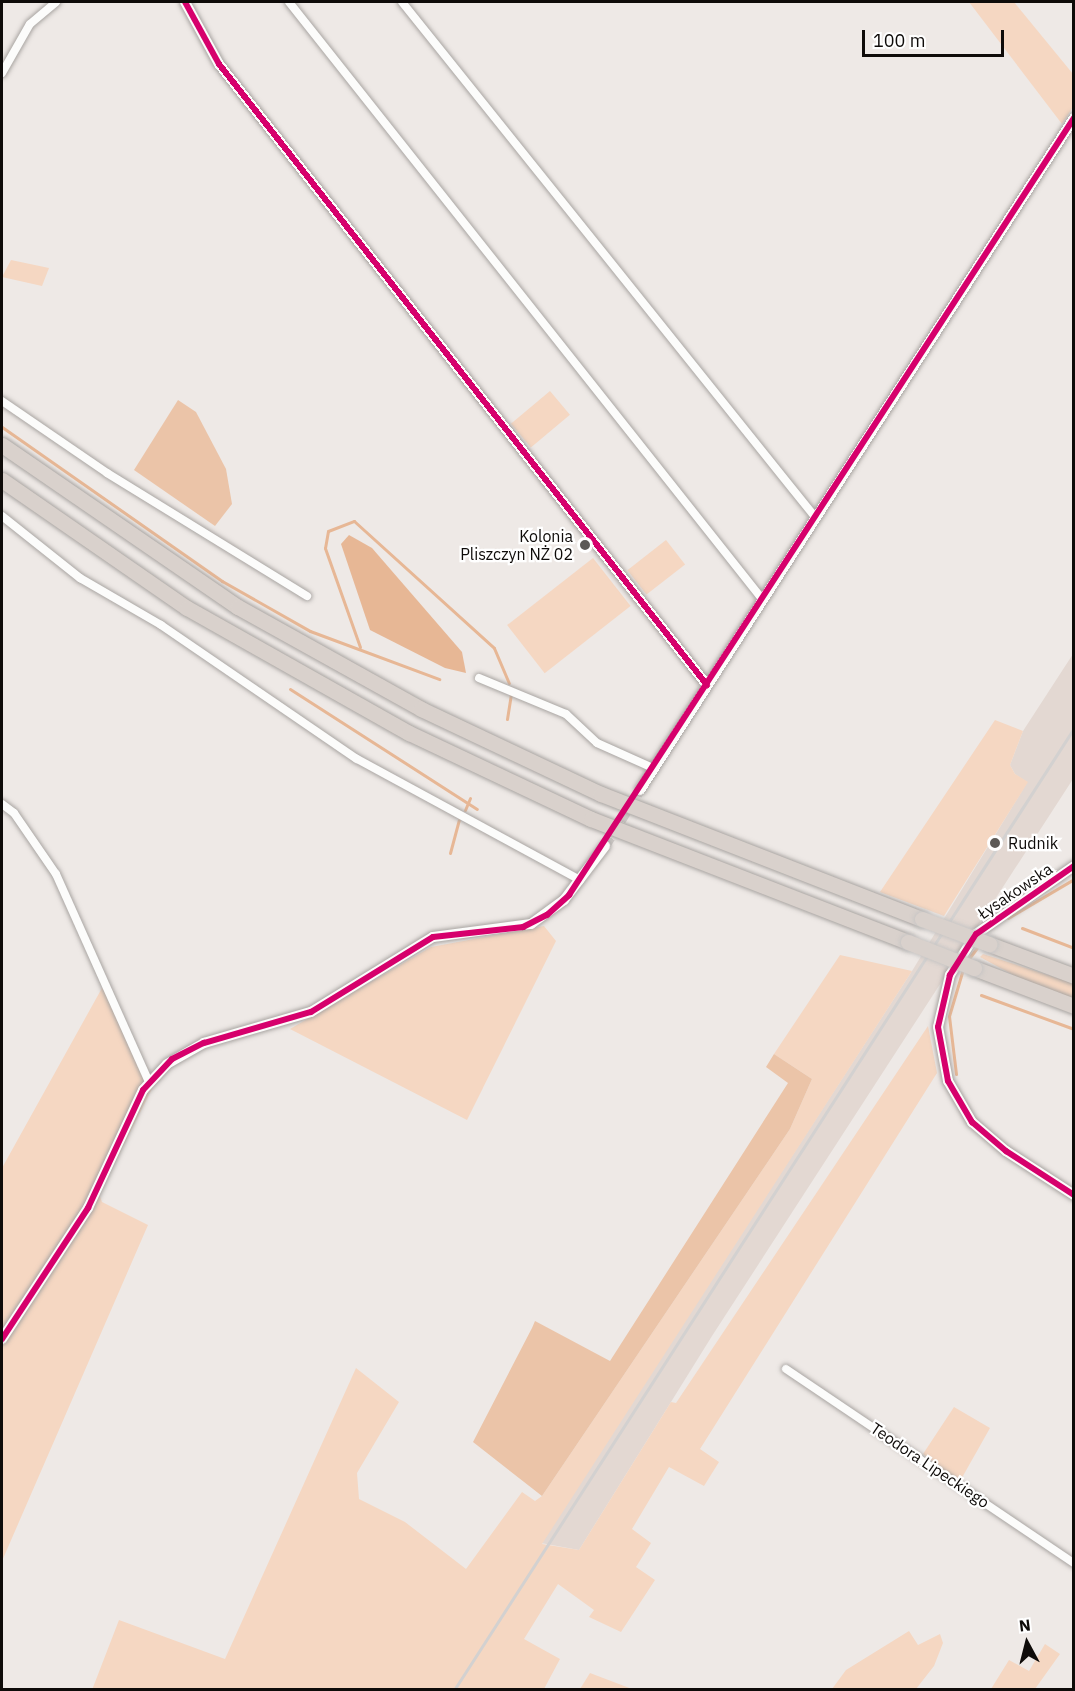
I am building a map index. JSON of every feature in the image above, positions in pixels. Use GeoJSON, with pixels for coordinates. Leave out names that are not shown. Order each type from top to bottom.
{"type":"FeatureCollection","features":[{"type":"Feature","properties":{"kind":"highway"},"geometry":{"type":"LineString","coordinates":[[2,446],[238,607],[421,709],[601,794],[1074,976]]}},
{"type":"Feature","properties":{"kind":"highway"},"geometry":{"type":"LineString","coordinates":[[2,480],[195,613],[409,733],[591,819],[1074,1006]]}},
{"type":"Feature","properties":{"kind":"street"},"geometry":{"type":"LineString","coordinates":[[2,74],[30,24],[56,2]]}},
{"type":"Feature","properties":{"kind":"street"},"geometry":{"type":"LineString","coordinates":[[185,2],[219,64],[707,685]]}},
{"type":"Feature","properties":{"kind":"street"},"geometry":{"type":"LineString","coordinates":[[289,2],[763,600]]}},
{"type":"Feature","properties":{"kind":"street"},"geometry":{"type":"LineString","coordinates":[[402,2],[815,517]]}},
{"type":"Feature","properties":{"kind":"street"},"geometry":{"type":"LineString","coordinates":[[640,790],[1074,118]]}},
{"type":"Feature","properties":{"kind":"street"},"geometry":{"type":"LineString","coordinates":[[2,401],[107,473],[307,596]]}},
{"type":"Feature","properties":{"kind":"street"},"geometry":{"type":"LineString","coordinates":[[2,516],[80,578],[161,625],[357,759],[580,880]]}},
{"type":"Feature","properties":{"kind":"street"},"geometry":{"type":"LineString","coordinates":[[479,678],[566,714],[597,743],[653,768]]}},
{"type":"Feature","properties":{"kind":"street"},"geometry":{"type":"LineString","coordinates":[[2,804],[14,813],[56,874],[148,1082]]}},
{"type":"Feature","properties":{"kind":"street"},"geometry":{"type":"LineString","coordinates":[[2,1339],[82,1216],[148,1082],[191,1048],[311,1012],[433,937],[531,924],[556,908],[605,846]]}},
{"type":"Feature","properties":{"kind":"street","name":"Łysakowska"},"geometry":{"type":"LineString","coordinates":[[1074,866],[976,934],[950,975],[939,1027],[948,1081],[972,1122],[1006,1151],[1074,1195]]}},
{"type":"Feature","properties":{"kind":"street","name":"Teodora Lipeckiego"},"geometry":{"type":"LineString","coordinates":[[786,1370],[1074,1563]]}},
{"type":"Feature","properties":{"kind":"shaded area"},"geometry":{"type":"Polygon","coordinates":[[[969,2],[1014,2],[1073,74],[1073,107],[1062,124],[969,2]]]}},
{"type":"Feature","properties":{"kind":"shaded area"},"geometry":{"type":"Polygon","coordinates":[[[11,260],[49,268],[42,286],[2,277],[11,260]]]}},
{"type":"Feature","properties":{"kind":"shaded area"},"geometry":{"type":"Polygon","coordinates":[[[550,391],[570,415],[531,448],[511,424],[550,391]]]}},
{"type":"Feature","properties":{"kind":"shaded area"},"geometry":{"type":"Polygon","coordinates":[[[178,400],[196,412],[226,469],[232,504],[215,526],[134,470],[178,400]]]}},
{"type":"Feature","properties":{"kind":"shaded area"},"geometry":{"type":"Polygon","coordinates":[[[349,535],[372,548],[462,652],[466,673],[445,668],[370,630],[341,544],[349,535]]]}},
{"type":"Feature","properties":{"kind":"shaded area"},"geometry":{"type":"Polygon","coordinates":[[[666,540],[685,564],[646,595],[627,570],[666,540]]]}},
{"type":"Feature","properties":{"kind":"shaded area"},"geometry":{"type":"Polygon","coordinates":[[[593,558],[631,606],[545,673],[507,625],[593,558]]]}},
{"type":"Feature","properties":{"kind":"shaded area"},"geometry":{"type":"Polygon","coordinates":[[[1073,654],[1073,779],[712,1336],[579,1550],[541,1543],[912,971],[1025,786],[1027,782],[1015,774],[1010,765],[1023,731],[1073,654]]]}},
{"type":"Feature","properties":{"kind":"shaded area"},"geometry":{"type":"Polygon","coordinates":[[[995,720],[1023,731],[1010,765],[1015,774],[1028,782],[944,916],[880,892],[995,720]]]}},
{"type":"Feature","properties":{"kind":"shaded area"},"geometry":{"type":"Polygon","coordinates":[[[544,926],[556,941],[467,1120],[290,1029],[431,947],[544,926]]]}},
{"type":"Feature","properties":{"kind":"shaded area"},"geometry":{"type":"Polygon","coordinates":[[[983,954],[1073,983],[1073,999],[1015,976],[980,957],[983,954]]]}},
{"type":"Feature","properties":{"kind":"shaded area"},"geometry":{"type":"Polygon","coordinates":[[[840,955],[912,971],[542,1544],[579,1550],[671,1402],[676,1403],[928,1026],[937,1073],[700,1449],[719,1462],[704,1486],[669,1467],[632,1529],[651,1543],[636,1567],[655,1580],[621,1632],[589,1617],[594,1610],[558,1584],[524,1639],[560,1659],[544,1689],[92,1690],[119,1620],[225,1659],[356,1368],[399,1402],[357,1473],[359,1499],[405,1522],[466,1569],[522,1492],[535,1501],[542,1496],[790,1129],[812,1079],[774,1054],[840,955]]]}},
{"type":"Feature","properties":{"kind":"shaded area"},"geometry":{"type":"Polygon","coordinates":[[[107,979],[153,1087],[99,1194],[102,1202],[148,1225],[2,1561],[2,1168],[107,979]]]}},
{"type":"Feature","properties":{"kind":"shaded area"},"geometry":{"type":"Polygon","coordinates":[[[774,1054],[812,1079],[790,1129],[542,1496],[473,1442],[535,1321],[610,1361],[788,1083],[766,1067],[774,1054]]]}},
{"type":"Feature","properties":{"kind":"shaded area"},"geometry":{"type":"Polygon","coordinates":[[[954,1407],[990,1428],[959,1483],[923,1454],[954,1407]]]}},
{"type":"Feature","properties":{"kind":"shaded area"},"geometry":{"type":"Polygon","coordinates":[[[909,1631],[918,1645],[940,1634],[943,1643],[934,1666],[916,1689],[832,1689],[846,1670],[909,1631]]]}},
{"type":"Feature","properties":{"kind":"shaded area"},"geometry":{"type":"Polygon","coordinates":[[[1045,1644],[1060,1654],[1035,1689],[991,1689],[1009,1660],[1029,1671],[1045,1644]]]}},
{"type":"Feature","properties":{"kind":"shaded area"},"geometry":{"type":"Polygon","coordinates":[[[590,1673],[632,1689],[580,1689],[590,1673]]]}},
{"type":"Feature","properties":{"kind":"waterway"},"geometry":{"type":"LineString","coordinates":[[2,427],[222,581],[310,631],[439,679]]}},
{"type":"Feature","properties":{"kind":"waterway"},"geometry":{"type":"LineString","coordinates":[[360,647],[325,548],[328,531],[354,521],[494,648],[509,683]]}},
{"type":"Feature","properties":{"kind":"waterway"},"geometry":{"type":"LineString","coordinates":[[290,689],[477,809]]}},
{"type":"Feature","properties":{"kind":"waterway"},"geometry":{"type":"LineString","coordinates":[[507,719],[511,695]]}},
{"type":"Feature","properties":{"kind":"waterway"},"geometry":{"type":"LineString","coordinates":[[465,810],[470,798]]}},
{"type":"Feature","properties":{"kind":"waterway"},"geometry":{"type":"LineString","coordinates":[[450,853],[459,820]]}},
{"type":"Feature","properties":{"kind":"waterway"},"geometry":{"type":"LineString","coordinates":[[1008,918],[1074,879]]}},
{"type":"Feature","properties":{"kind":"waterway"},"geometry":{"type":"LineString","coordinates":[[1022,928],[1074,948]]}},
{"type":"Feature","properties":{"kind":"waterway"},"geometry":{"type":"LineString","coordinates":[[967,961],[979,945]]}},
{"type":"Feature","properties":{"kind":"waterway"},"geometry":{"type":"LineString","coordinates":[[956,1074],[949,1016],[963,969]]}},
{"type":"Feature","properties":{"kind":"waterway"},"geometry":{"type":"LineString","coordinates":[[981,995],[1074,1029]]}},
{"type":"Feature","properties":{"kind":"tunnel"},"geometry":{"type":"LineString","coordinates":[[605,846],[640,790]]}},
{"type":"Feature","properties":{"kind":"railway"},"geometry":{"type":"LineString","coordinates":[[454,1690],[1074,728]]}},
{"type":"Feature","properties":{"kind":"cycle path"},"geometry":{"type":"LineString","coordinates":[[185,2],[219,64],[707,685]]}},
{"type":"Feature","properties":{"kind":"cycle path"},"geometry":{"type":"LineString","coordinates":[[2,1339],[88,1208],[143,1090],[172,1059],[204,1043],[311,1012],[433,937],[523,927],[547,915],[569,895],[1074,118]]}},
{"type":"Feature","properties":{"kind":"cycle path"},"geometry":{"type":"LineString","coordinates":[[1074,866],[976,934],[950,975],[938,1027],[948,1081],[972,1122],[1006,1151],[1074,1195]]}},
{"type":"Feature","properties":{"kind":"place","name":"Kolonia Pliszczyn NŻ 02"},"geometry":{"type":"Point","coordinates":[585,545]}},
{"type":"Feature","properties":{"kind":"place","name":"Rudnik"},"geometry":{"type":"Point","coordinates":[995,843]}}]}
